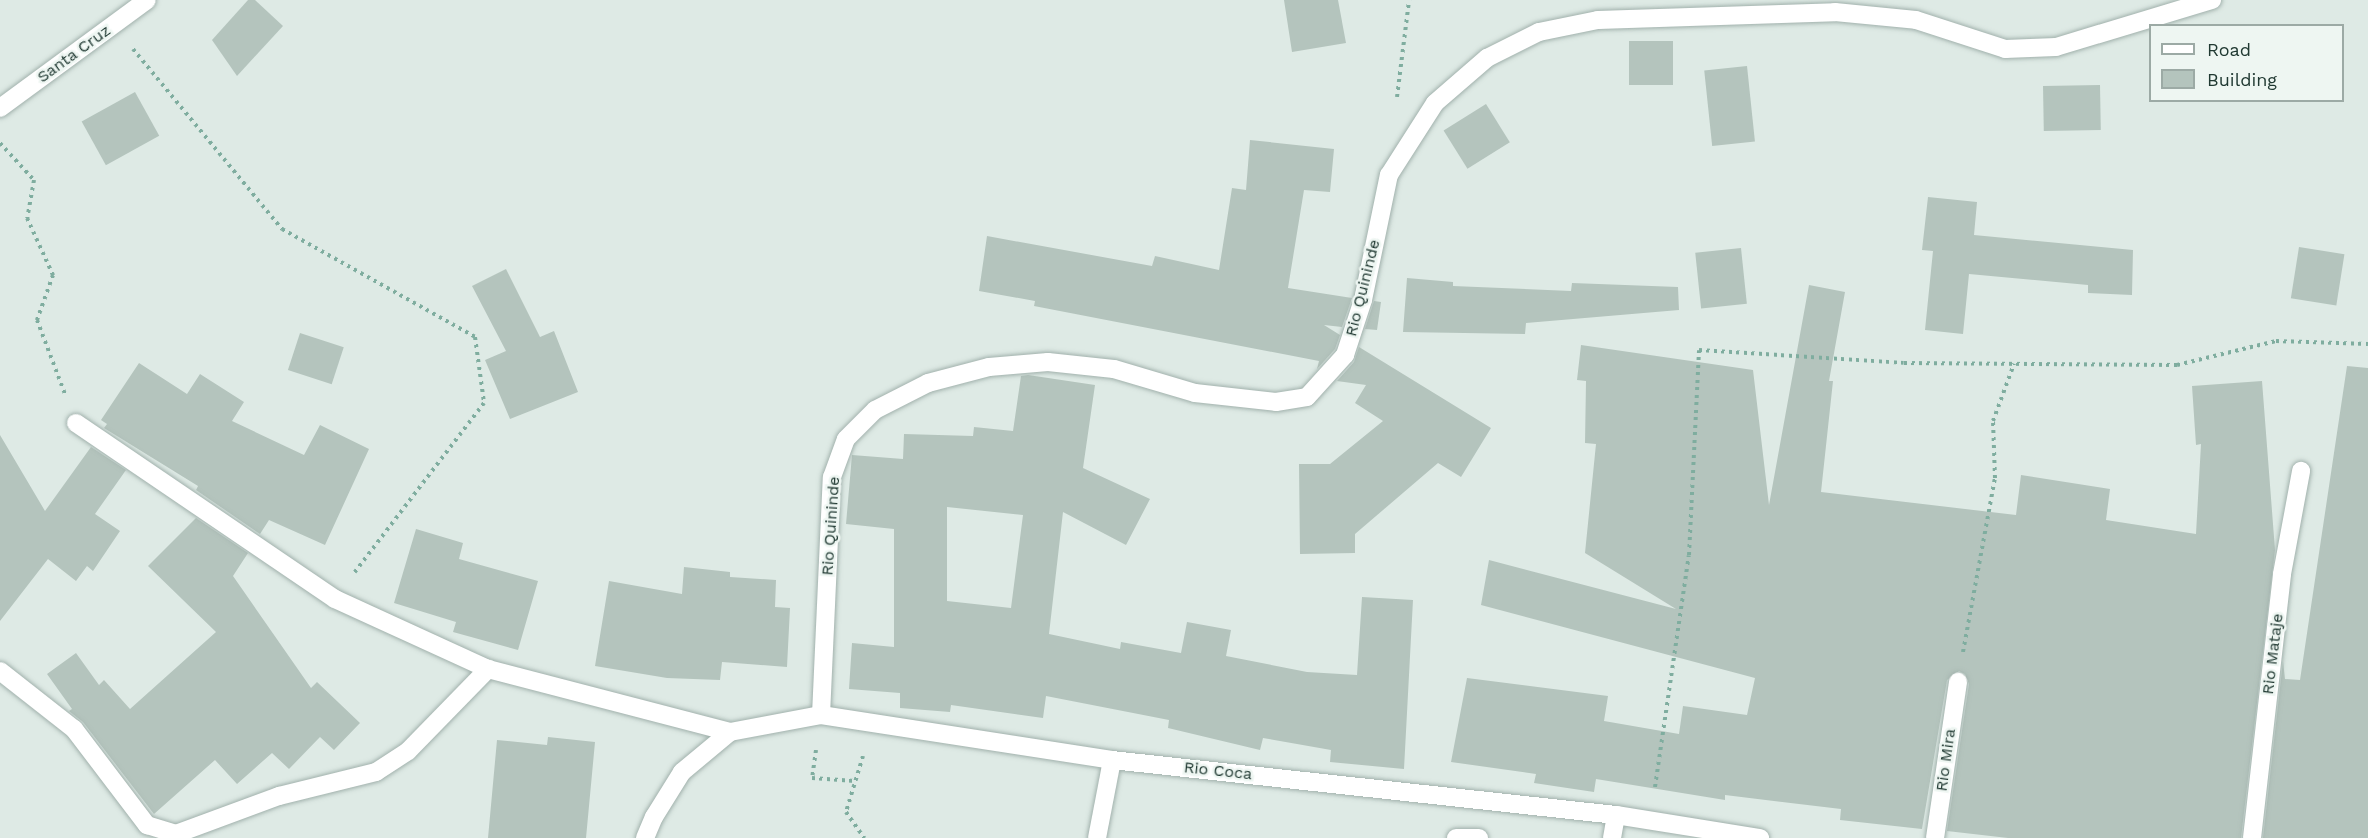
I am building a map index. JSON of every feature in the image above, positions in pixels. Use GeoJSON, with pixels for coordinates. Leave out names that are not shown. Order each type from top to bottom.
{"type":"FeatureCollection","features":[{"type":"Feature","properties":{"kind":"street","name":"Santa Cruz"},"geometry":{"type":"LineString","coordinates":[[0,108],[147,0]]}},
{"type":"Feature","properties":{"kind":"street","name":"Rio Quininde"},"geometry":{"type":"LineString","coordinates":[[821,715],[832,477],[846,439],[875,410],[928,383],[988,367],[1048,362],[1114,369],[1195,393],[1276,402],[1307,397],[1345,355],[1363,300],[1389,175],[1435,104],[1488,58],[1518,42],[1539,32],[1598,20],[1835,12],[1916,20],[2005,49],[2056,47],[2212,0]]}},
{"type":"Feature","properties":{"kind":"street"},"geometry":{"type":"LineString","coordinates":[[76,423],[335,599],[488,669],[730,732],[821,715]]}},
{"type":"Feature","properties":{"kind":"street","name":"Rio Mataje"},"geometry":{"type":"LineString","coordinates":[[2252,838],[2282,574],[2301,471]]}},
{"type":"Feature","properties":{"kind":"street"},"geometry":{"type":"LineString","coordinates":[[0,671],[74,729],[147,825],[176,834],[279,796],[376,772],[408,751],[488,669]]}},
{"type":"Feature","properties":{"kind":"street","name":"Rio Mira"},"geometry":{"type":"LineString","coordinates":[[1935,838],[1958,682]]}},
{"type":"Feature","properties":{"kind":"street","name":"Rio Coca"},"geometry":{"type":"LineString","coordinates":[[821,715],[1112,760],[1616,815],[1760,838]]}},
{"type":"Feature","properties":{"kind":"street"},"geometry":{"type":"LineString","coordinates":[[645,838],[654,817],[682,772],[730,732]]}},
{"type":"Feature","properties":{"kind":"street"},"geometry":{"type":"LineString","coordinates":[[1097,838],[1112,760]]}},
{"type":"Feature","properties":{"kind":"street"},"geometry":{"type":"LineString","coordinates":[[1612,838],[1616,815]]}},
{"type":"Feature","properties":{"kind":"street"},"geometry":{"type":"LineString","coordinates":[[1456,838],[1479,838]]}},
{"type":"Feature","properties":{"kind":"path"},"geometry":{"type":"LineString","coordinates":[[1394,110],[1410,0]]}},
{"type":"Feature","properties":{"kind":"path"},"geometry":{"type":"LineString","coordinates":[[114,25],[282,229],[475,337],[484,403],[335,599]]}},
{"type":"Feature","properties":{"kind":"path"},"geometry":{"type":"LineString","coordinates":[[0,143],[34,180],[27,218],[53,275],[37,320],[76,423]]}},
{"type":"Feature","properties":{"kind":"path"},"geometry":{"type":"LineString","coordinates":[[1651,821],[1689,555],[1699,350],[1904,363],[2177,365],[2276,341],[2368,344]]}},
{"type":"Feature","properties":{"kind":"path"},"geometry":{"type":"LineString","coordinates":[[1958,682],[1995,478],[1993,421],[2014,364]]}},
{"type":"Feature","properties":{"kind":"path"},"geometry":{"type":"LineString","coordinates":[[821,715],[812,778],[855,781]]}},
{"type":"Feature","properties":{"kind":"path"},"geometry":{"type":"LineString","coordinates":[[864,753],[846,812],[864,838]]}},
{"type":"Feature","properties":{"kind":"building"},"geometry":{"type":"Polygon","coordinates":[[[248,0],[255,0],[283,26],[237,76],[212,40],[248,0]]]}},
{"type":"Feature","properties":{"kind":"building"},"geometry":{"type":"Polygon","coordinates":[[[1284,0],[1338,0],[1346,43],[1292,52],[1284,0]]]}},
{"type":"Feature","properties":{"kind":"building"},"geometry":{"type":"Polygon","coordinates":[[[1629,41],[1673,41],[1673,85],[1629,85],[1629,41]]]}},
{"type":"Feature","properties":{"kind":"building"},"geometry":{"type":"Polygon","coordinates":[[[1747,66],[1755,142],[1712,146],[1704,70],[1747,66]]]}},
{"type":"Feature","properties":{"kind":"building"},"geometry":{"type":"Polygon","coordinates":[[[2100,85],[2101,130],[2044,131],[2043,86],[2100,85]]]}},
{"type":"Feature","properties":{"kind":"building"},"geometry":{"type":"Polygon","coordinates":[[[135,92],[159,136],[106,165],[82,122],[135,92]]]}},
{"type":"Feature","properties":{"kind":"building"},"geometry":{"type":"Polygon","coordinates":[[[1486,104],[1510,142],[1467,169],[1444,130],[1486,104]]]}},
{"type":"Feature","properties":{"kind":"building"},"geometry":{"type":"Polygon","coordinates":[[[1250,140],[1334,149],[1330,192],[1304,190],[1288,288],[1352,298],[1342,327],[1324,325],[1340,335],[1335,349],[1317,369],[1319,361],[1034,306],[1035,301],[979,291],[987,236],[1152,266],[1155,256],[1219,270],[1232,188],[1246,190],[1250,140]]]}},
{"type":"Feature","properties":{"kind":"building"},"geometry":{"type":"Polygon","coordinates":[[[1928,197],[1977,202],[1974,235],[2133,250],[2132,295],[2088,293],[2088,285],[1969,274],[1963,334],[1925,330],[1933,251],[1922,250],[1928,197]]]}},
{"type":"Feature","properties":{"kind":"building"},"geometry":{"type":"Polygon","coordinates":[[[2299,247],[2344,254],[2336,306],[2291,298],[2299,247]]]}},
{"type":"Feature","properties":{"kind":"building"},"geometry":{"type":"Polygon","coordinates":[[[1741,248],[1747,304],[1701,309],[1695,253],[1741,248]]]}},
{"type":"Feature","properties":{"kind":"building"},"geometry":{"type":"Polygon","coordinates":[[[506,269],[540,337],[554,331],[578,392],[510,419],[485,360],[506,351],[472,286],[506,269]]]}},
{"type":"Feature","properties":{"kind":"building"},"geometry":{"type":"Polygon","coordinates":[[[1407,278],[1453,282],[1453,286],[1571,291],[1572,283],[1678,287],[1679,310],[1526,323],[1525,334],[1403,332],[1407,278]]]}},
{"type":"Feature","properties":{"kind":"building"},"geometry":{"type":"Polygon","coordinates":[[[1809,285],[1845,292],[1829,381],[1833,381],[1821,492],[2016,515],[2021,475],[2110,489],[2106,520],[2196,534],[2201,444],[2196,445],[2192,386],[2262,381],[2275,550],[2241,838],[2008,838],[1947,831],[1969,684],[1965,674],[1959,671],[1947,680],[1922,829],[1840,820],[1841,809],[1725,795],[1725,800],[1596,779],[1594,792],[1534,783],[1536,774],[1451,762],[1467,678],[1608,696],[1604,721],[1679,734],[1683,706],[1747,715],[1755,678],[1481,605],[1489,560],[1676,609],[1585,553],[1596,444],[1585,443],[1586,381],[1577,380],[1581,345],[1753,370],[1769,505],[1809,285]]]}},
{"type":"Feature","properties":{"kind":"building"},"geometry":{"type":"Polygon","coordinates":[[[1374,301],[1381,302],[1377,330],[1365,329],[1374,301]]]}},
{"type":"Feature","properties":{"kind":"building"},"geometry":{"type":"Polygon","coordinates":[[[300,333],[344,347],[332,384],[288,370],[300,333]]]}},
{"type":"Feature","properties":{"kind":"building"},"geometry":{"type":"Polygon","coordinates":[[[1359,347],[1491,428],[1461,477],[1438,463],[1355,534],[1355,553],[1300,554],[1299,464],[1330,464],[1383,421],[1355,403],[1366,385],[1337,381],[1354,362],[1359,347]]]}},
{"type":"Feature","properties":{"kind":"building"},"geometry":{"type":"Polygon","coordinates":[[[139,363],[187,394],[200,374],[244,402],[232,421],[304,455],[320,425],[369,449],[325,545],[269,520],[260,534],[196,490],[198,486],[104,428],[107,424],[101,420],[139,363]]]}},
{"type":"Feature","properties":{"kind":"building"},"geometry":{"type":"Polygon","coordinates":[[[2347,366],[2368,368],[2368,838],[2263,838],[2283,661],[2285,679],[2300,680],[2347,366]]]}},
{"type":"Feature","properties":{"kind":"building"},"geometry":{"type":"Polygon","coordinates":[[[1028,375],[1095,385],[1083,468],[1150,499],[1126,545],[1063,512],[1049,634],[1120,649],[1121,642],[1181,653],[1187,622],[1231,630],[1226,656],[1307,672],[1357,675],[1362,597],[1413,600],[1404,769],[1330,762],[1331,750],[1263,738],[1260,750],[1168,728],[1169,720],[1046,696],[1043,718],[951,705],[950,712],[900,708],[900,693],[849,689],[852,643],[894,647],[894,529],[846,524],[852,455],[903,459],[904,434],[973,436],[974,427],[1013,431],[1021,376],[1028,375]],[[947,507],[947,601],[1011,608],[1023,515],[947,507]]]}},
{"type":"Feature","properties":{"kind":"building"},"geometry":{"type":"Polygon","coordinates":[[[0,435],[45,511],[91,447],[126,470],[95,514],[120,531],[93,571],[87,566],[76,581],[48,559],[0,621],[0,435]]]}},
{"type":"Feature","properties":{"kind":"building"},"geometry":{"type":"Polygon","coordinates":[[[196,518],[248,553],[233,576],[311,688],[317,682],[360,723],[334,750],[320,737],[289,769],[272,753],[237,784],[215,760],[154,814],[83,722],[69,711],[72,709],[47,674],[76,653],[99,685],[104,680],[130,709],[216,632],[148,566],[196,518]]]}},
{"type":"Feature","properties":{"kind":"building"},"geometry":{"type":"Polygon","coordinates":[[[416,529],[463,543],[459,559],[538,581],[518,650],[453,632],[456,622],[394,603],[416,529]]]}},
{"type":"Feature","properties":{"kind":"building"},"geometry":{"type":"Polygon","coordinates":[[[684,567],[730,572],[730,577],[776,580],[775,607],[790,608],[787,667],[722,662],[720,680],[667,678],[595,666],[609,581],[682,594],[684,567]]]}},
{"type":"Feature","properties":{"kind":"building"},"geometry":{"type":"Polygon","coordinates":[[[548,737],[595,742],[586,838],[488,838],[497,740],[547,745],[548,737]]]}}]}
